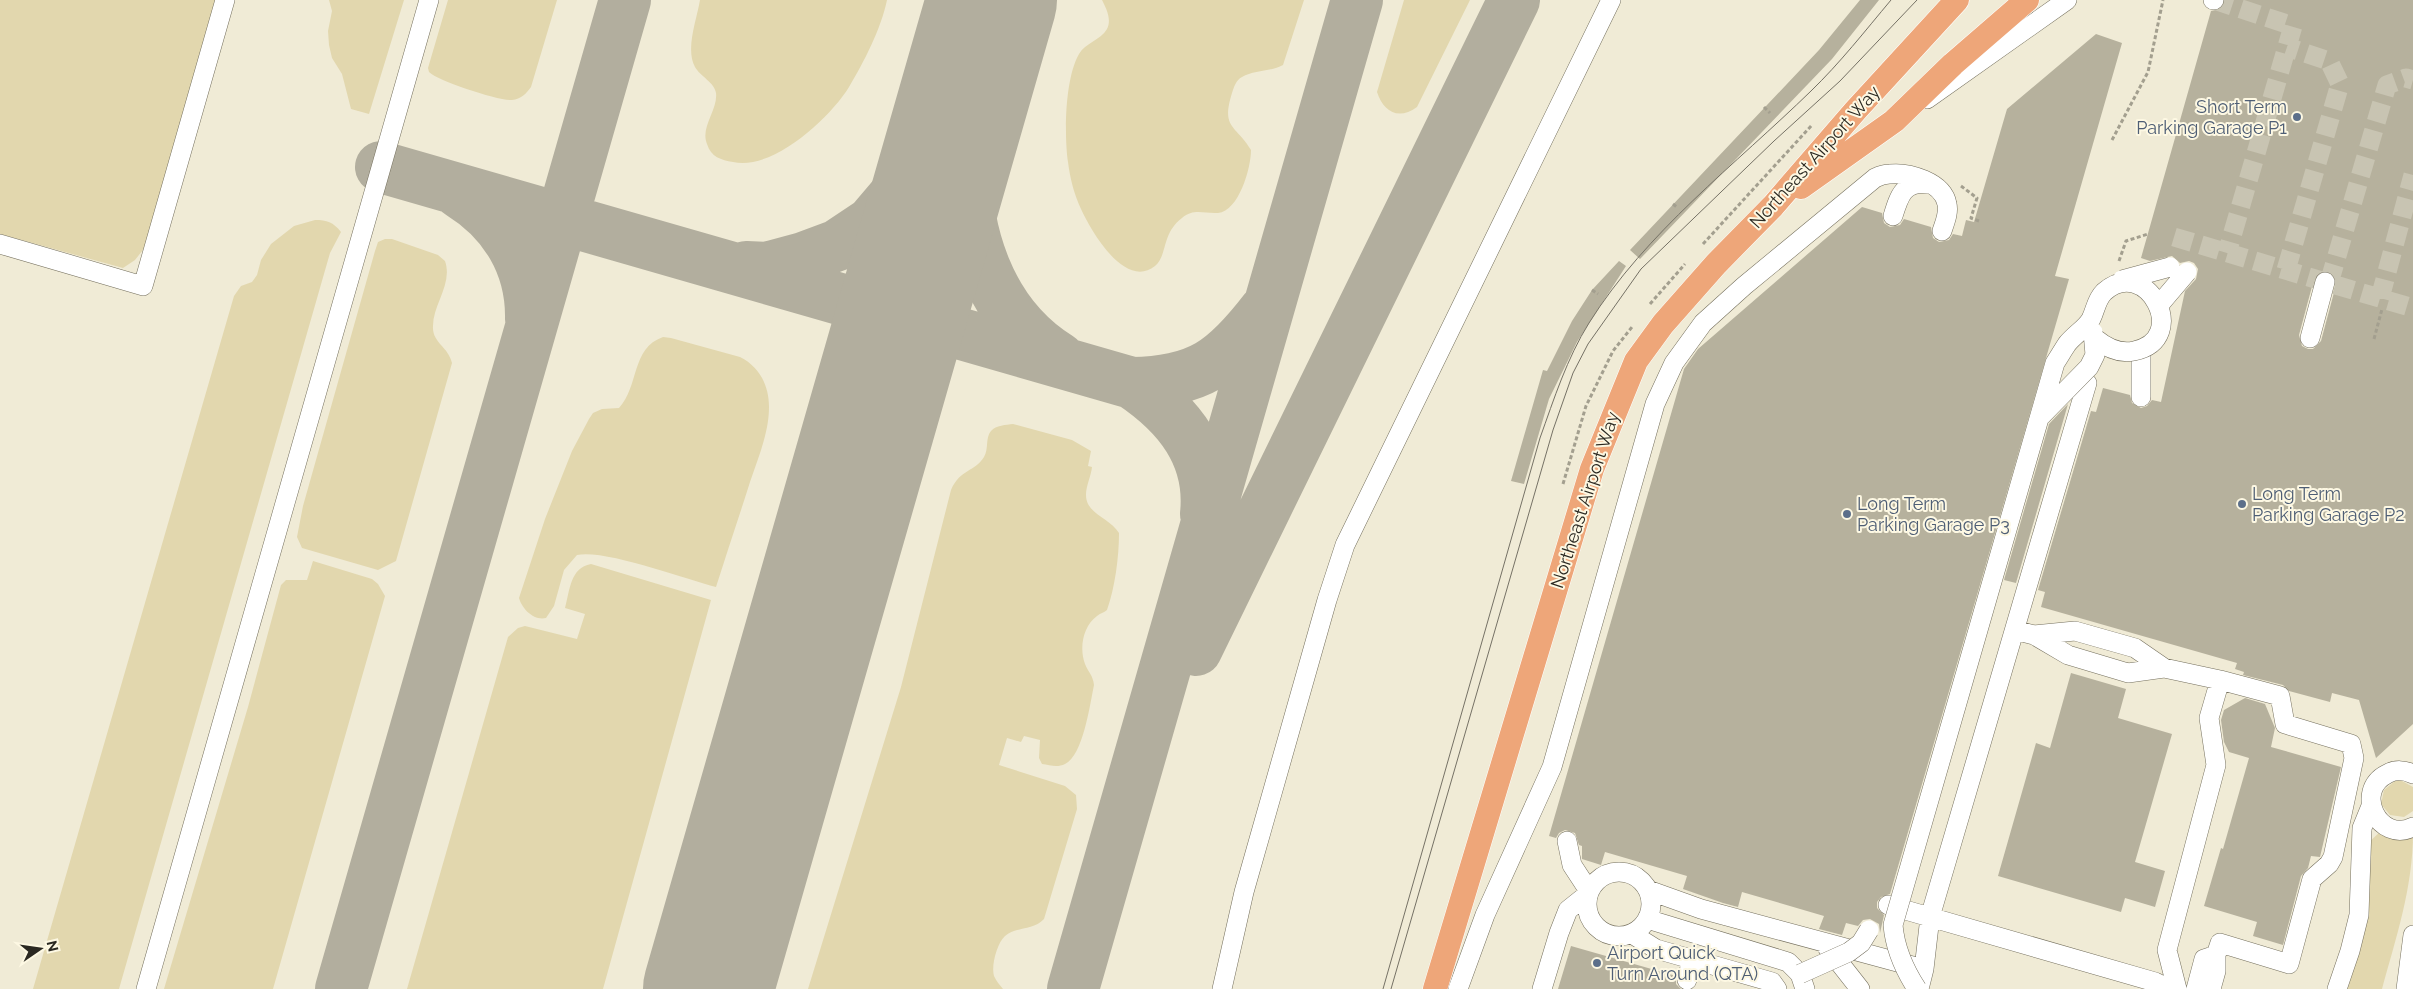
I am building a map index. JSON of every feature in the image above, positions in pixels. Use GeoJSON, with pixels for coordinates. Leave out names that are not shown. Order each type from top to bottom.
{"type":"FeatureCollection","features":[{"type":"Feature","properties":{"kind":"main road","name":"Northeast Airport Way"},"geometry":{"type":"LineString","coordinates":[[1435,989],[1592,469],[1636,360],[1663,324],[1716,264],[1773,206],[1855,110],[1957,0]]}},
{"type":"Feature","properties":{"kind":"main road"},"geometry":{"type":"LineString","coordinates":[[1773,206],[1894,121],[1953,64],[2026,0]]}},
{"type":"Feature","properties":{"kind":"lane"},"geometry":{"type":"LineString","coordinates":[[0,244],[143,286],[226,0]]}},
{"type":"Feature","properties":{"kind":"lane"},"geometry":{"type":"LineString","coordinates":[[146,989],[429,0]]}},
{"type":"Feature","properties":{"kind":"lane"},"geometry":{"type":"LineString","coordinates":[[1222,989],[1244,892],[1327,600],[1345,545],[1611,0]]}},
{"type":"Feature","properties":{"kind":"lane"},"geometry":{"type":"LineString","coordinates":[[1894,121],[1961,76],[2067,0]]}},
{"type":"Feature","properties":{"kind":"lane"},"geometry":{"type":"LineString","coordinates":[[1458,989],[1485,915],[1552,767],[1651,450],[1655,404],[1674,363],[1703,323],[1875,178],[1889,174],[1903,175],[1929,182],[1938,188],[1945,198],[1948,206],[1942,230],[1946,214],[1944,198],[1928,184],[1916,184],[1906,188],[1899,196],[1893,216]]}},
{"type":"Feature","properties":{"kind":"lane"},"geometry":{"type":"LineString","coordinates":[[2040,416],[2089,367],[2095,355],[2096,339],[2091,320],[2093,310],[2104,291],[2115,285],[2127,283],[2139,285],[2148,290],[2159,305],[2162,313],[2160,330],[2154,340],[2141,350],[2122,352],[2100,342],[2095,338],[2090,322],[2093,311],[2103,290],[2112,283],[2179,269],[2159,305]]}},
{"type":"Feature","properties":{"kind":"lane"},"geometry":{"type":"LineString","coordinates":[[2310,338],[2325,282]]}},
{"type":"Feature","properties":{"kind":"lane"},"geometry":{"type":"LineString","coordinates":[[1918,989],[1905,969],[1894,940],[1893,925],[2055,363],[2067,344],[2091,319],[2098,298],[2106,290],[2116,285],[2127,283],[2138,284],[2148,289],[2159,304],[2162,314],[2160,331],[2153,341],[2144,349],[2128,352],[2110,348],[2096,339]]}},
{"type":"Feature","properties":{"kind":"lane"},"geometry":{"type":"LineString","coordinates":[[2141,350],[2141,397]]}},
{"type":"Feature","properties":{"kind":"lane"},"geometry":{"type":"LineString","coordinates":[[1918,989],[1924,969],[1930,918],[2087,383]]}},
{"type":"Feature","properties":{"kind":"lane"},"geometry":{"type":"LineString","coordinates":[[2014,630],[2034,635],[2068,655],[2128,673],[2164,668],[2280,696],[2285,724],[2350,744],[2354,758],[2333,857],[2329,864],[2312,879],[2289,964],[2220,944],[2216,955],[2216,971],[2211,989]]}},
{"type":"Feature","properties":{"kind":"lane"},"geometry":{"type":"LineString","coordinates":[[2034,635],[2075,631],[2135,648],[2164,668]]}},
{"type":"Feature","properties":{"kind":"lane"},"geometry":{"type":"LineString","coordinates":[[2177,989],[2167,950],[2216,764],[2209,718],[2220,680]]}},
{"type":"Feature","properties":{"kind":"lane"},"geometry":{"type":"LineString","coordinates":[[2337,989],[2350,951],[2359,915],[2362,828],[2371,806],[2372,792],[2382,776],[2399,770],[2413,774]]}},
{"type":"Feature","properties":{"kind":"lane"},"geometry":{"type":"LineString","coordinates":[[2371,806],[2376,818],[2383,825],[2401,830],[2413,827]]}},
{"type":"Feature","properties":{"kind":"lane"},"geometry":{"type":"LineString","coordinates":[[1567,841],[1572,865],[1589,893],[1588,915],[1601,931],[1611,936],[1632,934],[1655,922],[1788,962],[1802,982],[1861,943],[1869,930]]}},
{"type":"Feature","properties":{"kind":"lane"},"geometry":{"type":"LineString","coordinates":[[1542,989],[1568,910],[1589,893],[1595,882],[1603,876],[1613,872],[1623,872],[1642,881],[1648,890],[1655,922]]}},
{"type":"Feature","properties":{"kind":"lane"},"geometry":{"type":"LineString","coordinates":[[1648,890],[1701,909],[1924,969]]}},
{"type":"Feature","properties":{"kind":"lane"},"geometry":{"type":"LineString","coordinates":[[1888,905],[2154,982],[2170,989]]}},
{"type":"Feature","properties":{"kind":"lane"},"geometry":{"type":"LineString","coordinates":[[1632,934],[1656,949],[1772,982],[1776,989]]}},
{"type":"Feature","properties":{"kind":"lane"},"geometry":{"type":"LineString","coordinates":[[2406,989],[2413,935]]}},
{"type":"Feature","properties":{"kind":"lane"},"geometry":{"type":"LineString","coordinates":[[1818,940],[1830,949],[1860,989]]}},
{"type":"Feature","properties":{"kind":"lane"},"geometry":{"type":"LineString","coordinates":[[2196,989],[2204,959],[2216,955]]}},
{"type":"Feature","properties":{"kind":"lane"},"geometry":{"type":"LineString","coordinates":[[1687,980],[1692,959]]}},
{"type":"Feature","properties":{"kind":"path"},"geometry":{"type":"LineString","coordinates":[[2112,140],[2148,72],[2163,0]]}},
{"type":"Feature","properties":{"kind":"path"},"geometry":{"type":"LineString","coordinates":[[1764,108],[1770,113]]}},
{"type":"Feature","properties":{"kind":"path"},"geometry":{"type":"LineString","coordinates":[[1673,204],[1678,208]]}},
{"type":"Feature","properties":{"kind":"path"},"geometry":{"type":"LineString","coordinates":[[2119,261],[2126,241],[2148,234]]}},
{"type":"Feature","properties":{"kind":"path"},"geometry":{"type":"LineString","coordinates":[[1592,290],[1598,294]]}},
{"type":"Feature","properties":{"kind":"path"},"geometry":{"type":"LineString","coordinates":[[2374,339],[2382,309]]}},
{"type":"Feature","properties":{"kind":"shaded area"},"geometry":{"type":"Polygon","coordinates":[[[0,0],[220,0],[146,246],[135,260],[123,268],[0,234],[0,0]]]}},
{"type":"Feature","properties":{"kind":"shaded area"},"geometry":{"type":"Polygon","coordinates":[[[329,0],[404,0],[369,114],[351,109],[342,74],[332,58],[328,31],[332,11],[329,0]]]}},
{"type":"Feature","properties":{"kind":"shaded area"},"geometry":{"type":"Polygon","coordinates":[[[448,0],[557,0],[531,87],[523,96],[512,100],[482,94],[456,85],[429,72],[428,68],[448,0]]]}},
{"type":"Feature","properties":{"kind":"shaded area"},"geometry":{"type":"Polygon","coordinates":[[[700,0],[887,0],[881,22],[871,45],[855,77],[840,99],[799,140],[765,158],[749,163],[721,159],[711,152],[705,138],[716,93],[713,86],[697,70],[692,60],[691,43],[700,0]]]}},
{"type":"Feature","properties":{"kind":"shaded area"},"geometry":{"type":"Polygon","coordinates":[[[1102,0],[1304,0],[1283,65],[1240,78],[1233,91],[1229,105],[1229,120],[1251,150],[1249,167],[1238,197],[1232,205],[1218,213],[1195,212],[1182,218],[1171,231],[1159,261],[1155,266],[1144,271],[1132,270],[1121,264],[1110,255],[1101,243],[1086,219],[1079,203],[1069,168],[1066,122],[1068,91],[1074,64],[1079,54],[1107,29],[1109,18],[1102,0]]]}},
{"type":"Feature","properties":{"kind":"shaded area"},"geometry":{"type":"Polygon","coordinates":[[[1404,0],[1470,0],[1417,107],[1404,113],[1398,113],[1387,109],[1377,92],[1404,0]]]}},
{"type":"Feature","properties":{"kind":"shaded area"},"geometry":{"type":"Polygon","coordinates":[[[315,220],[330,222],[341,232],[330,253],[119,989],[33,989],[234,296],[241,286],[252,282],[257,275],[261,260],[271,244],[294,226],[315,220]]]}},
{"type":"Feature","properties":{"kind":"shaded area"},"geometry":{"type":"Polygon","coordinates":[[[392,239],[438,255],[445,261],[447,269],[445,286],[436,310],[433,332],[452,363],[396,561],[378,570],[302,548],[297,537],[303,506],[375,251],[378,242],[392,239]]]}},
{"type":"Feature","properties":{"kind":"shaded area"},"geometry":{"type":"Polygon","coordinates":[[[663,337],[740,357],[747,361],[762,378],[769,399],[769,417],[760,455],[716,587],[625,560],[590,554],[577,555],[564,570],[554,606],[546,618],[537,618],[526,610],[519,598],[545,519],[572,451],[593,413],[602,409],[619,408],[630,390],[640,359],[645,350],[653,342],[663,337]]]}},
{"type":"Feature","properties":{"kind":"shaded area"},"geometry":{"type":"Polygon","coordinates":[[[1013,424],[1072,440],[1091,451],[1088,466],[1092,467],[1086,492],[1087,501],[1094,511],[1110,523],[1119,533],[1116,572],[1107,610],[1098,615],[1088,625],[1082,644],[1083,658],[1094,685],[1085,729],[1077,751],[1065,764],[1054,766],[1042,764],[1039,758],[1040,740],[1024,736],[1021,742],[1007,738],[999,765],[1065,786],[1076,795],[1077,809],[1044,919],[1040,923],[1010,933],[999,944],[995,955],[993,972],[1003,989],[808,989],[901,687],[951,490],[963,474],[976,466],[984,457],[991,431],[998,426],[1013,424]]]}},
{"type":"Feature","properties":{"kind":"shaded area"},"geometry":{"type":"Polygon","coordinates":[[[313,561],[372,579],[378,584],[385,596],[273,989],[164,989],[248,707],[281,585],[286,580],[307,580],[313,561]]]}},
{"type":"Feature","properties":{"kind":"shaded area"},"geometry":{"type":"Polygon","coordinates":[[[591,564],[711,600],[603,989],[407,989],[508,637],[518,628],[525,626],[577,639],[585,614],[565,608],[575,575],[584,566],[591,564]]]}},
{"type":"Feature","properties":{"kind":"shaded area"},"geometry":{"type":"Polygon","coordinates":[[[2395,781],[2402,781],[2413,787],[2413,811],[2404,817],[2390,815],[2381,804],[2384,790],[2395,781]]]}},
{"type":"Feature","properties":{"kind":"shaded area"},"geometry":{"type":"Polygon","coordinates":[[[2381,831],[2413,833],[2407,893],[2398,931],[2382,989],[2341,989],[2367,911],[2370,880],[2368,843],[2381,831]]]}},
{"type":"Feature","properties":{"kind":"building"},"geometry":{"type":"Polygon","coordinates":[[[1860,0],[1879,0],[1832,59],[1640,259],[1630,250],[1819,50],[1860,0]]]}},
{"type":"Feature","properties":{"kind":"building","name":"Long Term Parking Garage P2"},"geometry":{"type":"Polygon","coordinates":[[[2225,0],[2413,0],[2413,724],[2376,758],[2359,700],[2332,693],[2330,702],[2289,691],[2283,685],[2243,675],[2244,672],[2235,669],[2237,663],[2041,607],[2045,592],[2038,590],[2091,411],[2096,412],[2103,388],[2130,395],[2132,403],[2141,408],[2147,406],[2152,400],[2161,402],[2185,291],[2196,279],[2198,269],[2194,263],[2189,261],[2180,263],[2172,256],[2150,261],[2141,258],[2211,11],[2220,9],[2225,0]],[[2322,271],[2314,279],[2299,335],[2302,346],[2308,349],[2313,349],[2321,341],[2336,285],[2333,274],[2322,271]]]}},
{"type":"Feature","properties":{"kind":"building","name":"Long Term Parking Garage P3"},"geometry":{"type":"Polygon","coordinates":[[[2096,34],[2122,43],[2055,276],[2069,279],[1890,894],[1881,897],[1877,902],[1877,908],[1884,915],[1880,933],[1879,924],[1870,919],[1863,920],[1858,926],[1846,923],[1842,935],[1819,929],[1824,916],[1742,892],[1738,907],[1723,903],[1683,889],[1687,876],[1605,852],[1601,865],[1582,859],[1582,846],[1579,845],[1575,833],[1565,830],[1559,833],[1556,838],[1549,836],[1684,369],[1698,349],[1862,207],[1882,213],[1884,223],[1890,227],[1900,225],[1904,219],[1931,227],[1933,238],[1939,242],[1949,240],[1953,234],[1962,236],[1966,220],[1974,222],[2007,109],[2096,34]]]}},
{"type":"Feature","properties":{"kind":"building"},"geometry":{"type":"Polygon","coordinates":[[[1619,261],[1626,266],[1577,342],[1549,399],[1524,484],[1511,481],[1543,370],[1547,371],[1572,321],[1592,290],[1619,261]]]}},
{"type":"Feature","properties":{"kind":"building"},"geometry":{"type":"Polygon","coordinates":[[[2068,404],[2016,583],[2004,580],[2049,424],[2068,404]]]}},
{"type":"Feature","properties":{"kind":"building"},"geometry":{"type":"Polygon","coordinates":[[[2071,673],[2126,689],[2118,718],[2172,734],[2135,862],[2165,871],[2155,907],[2125,898],[2121,912],[1998,876],[2036,743],[2050,748],[2071,673]]]}},
{"type":"Feature","properties":{"kind":"building"},"geometry":{"type":"Polygon","coordinates":[[[2245,698],[2265,704],[2275,728],[2271,747],[2341,767],[2320,857],[2311,856],[2308,868],[2301,876],[2283,945],[2253,936],[2257,922],[2204,906],[2221,848],[2223,849],[2249,758],[2229,752],[2224,742],[2221,720],[2224,710],[2245,698]]]}},
{"type":"Feature","properties":{"kind":"building","name":"Airport Quick Turn Around (QTA)"},"geometry":{"type":"Polygon","coordinates":[[[1571,946],[1676,976],[1676,984],[1681,989],[1558,989],[1571,946]]]}},
{"type":"Feature","properties":{"kind":"taxiway"},"geometry":{"type":"LineString","coordinates":[[341,989],[625,0]]}},
{"type":"Feature","properties":{"kind":"taxiway"},"geometry":{"type":"LineString","coordinates":[[1073,989],[1357,0]]}},
{"type":"Feature","properties":{"kind":"taxiway"},"geometry":{"type":"LineString","coordinates":[[1196,650],[1514,0]]}},
{"type":"Feature","properties":{"kind":"taxiway"},"geometry":{"type":"LineString","coordinates":[[746,267],[766,268],[803,258],[838,245],[871,223],[905,183],[935,136],[975,58],[966,149],[966,179],[975,239],[984,267],[997,294],[1014,318],[1034,340],[1059,358]]}},
{"type":"Feature","properties":{"kind":"taxiway"},"geometry":{"type":"LineString","coordinates":[[381,167],[1132,383],[1155,382],[1175,378],[1209,366],[1237,343],[1265,310]]}},
{"type":"Feature","properties":{"kind":"taxiway"},"geometry":{"type":"LineString","coordinates":[[460,193],[490,217],[513,246],[527,280],[531,319]]}},
{"type":"Feature","properties":{"kind":"taxiway"},"geometry":{"type":"LineString","coordinates":[[1132,383],[1164,408],[1188,438],[1197,455],[1203,473],[1206,493],[1206,514]]}},
{"type":"Feature","properties":{"kind":"runway"},"geometry":{"type":"LineString","coordinates":[[708,989],[992,0]]}},
{"type":"Feature","properties":{"kind":"tunnel"},"geometry":{"type":"LineString","coordinates":[[2214,0],[2293,26],[2227,253]]}},
{"type":"Feature","properties":{"kind":"tunnel"},"geometry":{"type":"LineString","coordinates":[[2286,270],[2340,84],[2329,61],[2287,47]]}},
{"type":"Feature","properties":{"kind":"tunnel"},"geometry":{"type":"LineString","coordinates":[[2329,283],[2387,85],[2406,78],[2413,80]]}},
{"type":"Feature","properties":{"kind":"tunnel"},"geometry":{"type":"LineString","coordinates":[[2380,298],[2413,175]]}},
{"type":"Feature","properties":{"kind":"tunnel"},"geometry":{"type":"LineString","coordinates":[[2174,237],[2413,308]]}},
{"type":"Feature","properties":{"kind":"tram line"},"geometry":{"type":"LineString","coordinates":[[1383,989],[1540,438],[1562,379],[1581,336],[1612,290],[1664,229],[1822,80],[1891,0]]}},
{"type":"Feature","properties":{"kind":"tram line"},"geometry":{"type":"LineString","coordinates":[[1391,989],[1553,430],[1573,373],[1588,344],[1641,269],[1774,141],[1840,81],[1917,0]]}},
{"type":"Feature","properties":{"kind":"place","name":"Short Term Parking Garage P1"},"geometry":{"type":"Point","coordinates":[2297,117]}},
{"type":"Feature","properties":{"kind":"place","name":"Long Term Parking Garage P2"},"geometry":{"type":"Point","coordinates":[2242,504]}},
{"type":"Feature","properties":{"kind":"place","name":"Long Term Parking Garage P3"},"geometry":{"type":"Point","coordinates":[1847,514]}},
{"type":"Feature","properties":{"kind":"place","name":"Airport Quick Turn Around (QTA)"},"geometry":{"type":"Point","coordinates":[1597,963]}}]}
